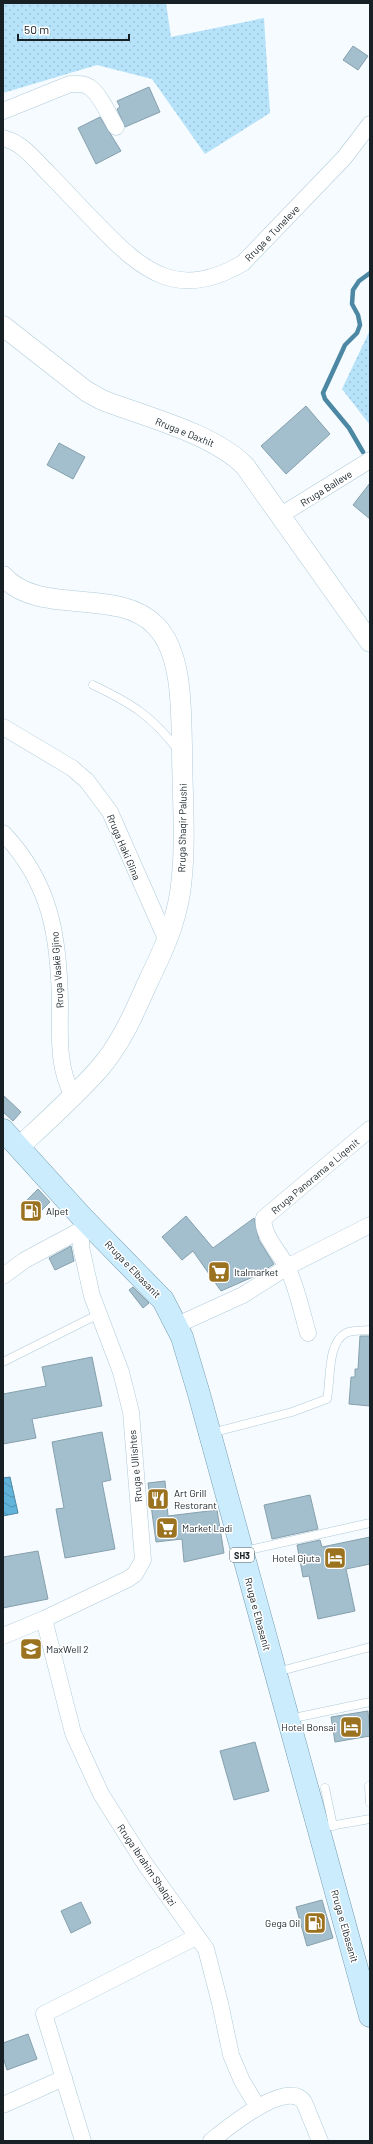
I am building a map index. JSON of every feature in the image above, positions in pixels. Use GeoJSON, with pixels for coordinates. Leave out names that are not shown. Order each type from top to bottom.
{"type":"FeatureCollection","features":[{"type":"Feature","properties":{"kind":"main road","name":"Rruga e Elbasanit"},"geometry":{"type":"LineString","coordinates":[[3,1130],[19,1147],[82,1224],[157,1292],[177,1325],[210,1434],[287,1720],[326,1827],[370,2016]]}},
{"type":"Feature","properties":{"kind":"street"},"geometry":{"type":"LineString","coordinates":[[3,111],[70,84],[80,84],[90,87],[96,94],[116,127]]}},
{"type":"Feature","properties":{"kind":"street","name":"Rruga e Tuneleve"},"geometry":{"type":"LineString","coordinates":[[3,138],[23,148],[114,242],[137,263],[161,276],[196,280],[228,272],[242,263],[344,158],[370,124]]}},
{"type":"Feature","properties":{"kind":"street","name":"Rruga e Daxhit"},"geometry":{"type":"LineString","coordinates":[[3,326],[86,391],[102,400],[204,438],[234,454],[245,466],[281,515],[370,642]]}},
{"type":"Feature","properties":{"kind":"street","name":"Rruga Balleve"},"geometry":{"type":"LineString","coordinates":[[281,515],[370,460]]}},
{"type":"Feature","properties":{"kind":"street","name":"Rruga Shaqir Palushi"},"geometry":{"type":"LineString","coordinates":[[3,576],[24,591],[44,596],[115,606],[133,611],[154,624],[162,633],[175,664],[181,705],[182,846],[180,893],[174,921],[167,941],[133,1015],[114,1048],[100,1068],[19,1147]]}},
{"type":"Feature","properties":{"kind":"street","name":"Rruga Haki Glina"},"geometry":{"type":"LineString","coordinates":[[3,728],[72,768],[87,781],[110,812],[167,941]]}},
{"type":"Feature","properties":{"kind":"street","name":"Rruga Vaskë Gjino"},"geometry":{"type":"LineString","coordinates":[[3,833],[31,868],[51,918],[58,966],[62,1061],[67,1085],[72,1096]]}},
{"type":"Feature","properties":{"kind":"street","name":"Rruga Panorama e Liqenit"},"geometry":{"type":"LineString","coordinates":[[308,1334],[287,1267],[266,1232],[263,1222],[264,1218],[370,1129]]}},
{"type":"Feature","properties":{"kind":"street"},"geometry":{"type":"LineString","coordinates":[[3,1276],[25,1260],[82,1224]]}},
{"type":"Feature","properties":{"kind":"street","name":"Rruga e Ullishtes"},"geometry":{"type":"LineString","coordinates":[[3,1636],[44,1619],[128,1579],[135,1574],[143,1560],[131,1412],[121,1372],[92,1296],[81,1247],[82,1224]]}},
{"type":"Feature","properties":{"kind":"street"},"geometry":{"type":"LineString","coordinates":[[177,1325],[243,1294],[287,1267],[370,1225]]}},
{"type":"Feature","properties":{"kind":"street","name":"Rruga Ibrahim Shalqizi"},"geometry":{"type":"LineString","coordinates":[[44,1619],[73,1733],[101,1794],[144,1864],[206,1949],[220,2003],[231,2055],[242,2082],[257,2106]]}},
{"type":"Feature","properties":{"kind":"street"},"geometry":{"type":"LineString","coordinates":[[83,2141],[44,2014],[196,1937]]}},
{"type":"Feature","properties":{"kind":"street"},"geometry":{"type":"LineString","coordinates":[[3,2106],[64,2078]]}},
{"type":"Feature","properties":{"kind":"street"},"geometry":{"type":"LineString","coordinates":[[210,2141],[257,2106],[290,2096],[298,2096],[304,2102],[320,2141]]}},
{"type":"Feature","properties":{"kind":"lane"},"geometry":{"type":"LineString","coordinates":[[93,685],[118,697],[153,720],[182,755]]}},
{"type":"Feature","properties":{"kind":"lane"},"geometry":{"type":"LineString","coordinates":[[3,1362],[99,1314]]}},
{"type":"Feature","properties":{"kind":"lane"},"geometry":{"type":"LineString","coordinates":[[210,1434],[292,1412],[327,1399],[330,1385],[332,1352],[335,1342],[346,1333],[370,1330]]}},
{"type":"Feature","properties":{"kind":"lane"},"geometry":{"type":"LineString","coordinates":[[241,1552],[370,1523]]}},
{"type":"Feature","properties":{"kind":"lane"},"geometry":{"type":"LineString","coordinates":[[274,1673],[370,1647]]}},
{"type":"Feature","properties":{"kind":"lane"},"geometry":{"type":"LineString","coordinates":[[287,1720],[370,1702]]}},
{"type":"Feature","properties":{"kind":"lane"},"geometry":{"type":"LineString","coordinates":[[369,1786],[370,1803]]}},
{"type":"Feature","properties":{"kind":"lane"},"geometry":{"type":"LineString","coordinates":[[325,1788],[326,1827],[370,1819]]}},
{"type":"Feature","properties":{"kind":"shaded area"},"geometry":{"type":"Polygon","coordinates":[[[3,3],[166,3],[171,37],[264,18],[270,113],[205,154],[152,79],[97,65],[3,93],[3,3]]]}},
{"type":"Feature","properties":{"kind":"shaded area"},"geometry":{"type":"Polygon","coordinates":[[[370,330],[370,425],[342,389],[370,330]]]}},
{"type":"Feature","properties":{"kind":"water"},"geometry":{"type":"Polygon","coordinates":[[[10,1477],[18,1513],[3,1516],[3,1478],[10,1477]]]}},
{"type":"Feature","properties":{"kind":"building"},"geometry":{"type":"Polygon","coordinates":[[[353,46],[368,56],[358,70],[343,60],[353,46]]]}},
{"type":"Feature","properties":{"kind":"building"},"geometry":{"type":"Polygon","coordinates":[[[149,87],[160,112],[125,127],[117,109],[120,107],[117,101],[149,87]]]}},
{"type":"Feature","properties":{"kind":"building"},"geometry":{"type":"Polygon","coordinates":[[[100,117],[121,151],[96,164],[78,128],[100,117]]]}},
{"type":"Feature","properties":{"kind":"building"},"geometry":{"type":"Polygon","coordinates":[[[306,406],[330,434],[286,474],[261,446],[306,406]]]}},
{"type":"Feature","properties":{"kind":"building"},"geometry":{"type":"Polygon","coordinates":[[[59,443],[85,457],[73,479],[47,465],[59,443]]]}},
{"type":"Feature","properties":{"kind":"building"},"geometry":{"type":"Polygon","coordinates":[[[370,483],[370,519],[353,505],[370,483]]]}},
{"type":"Feature","properties":{"kind":"building"},"geometry":{"type":"Polygon","coordinates":[[[3,1095],[21,1112],[13,1121],[3,1112],[3,1095]]]}},
{"type":"Feature","properties":{"kind":"building"},"geometry":{"type":"Polygon","coordinates":[[[38,1189],[50,1202],[32,1220],[20,1207],[38,1189]]]}},
{"type":"Feature","properties":{"kind":"building"},"geometry":{"type":"Polygon","coordinates":[[[186,1216],[213,1248],[254,1218],[259,1240],[274,1264],[255,1276],[221,1291],[193,1251],[182,1260],[162,1237],[186,1216]]]}},
{"type":"Feature","properties":{"kind":"building"},"geometry":{"type":"Polygon","coordinates":[[[71,1246],[74,1261],[55,1270],[49,1258],[71,1246]]]}},
{"type":"Feature","properties":{"kind":"building"},"geometry":{"type":"Polygon","coordinates":[[[133,1287],[149,1303],[143,1308],[129,1290],[133,1287]]]}},
{"type":"Feature","properties":{"kind":"building"},"geometry":{"type":"Polygon","coordinates":[[[360,1336],[370,1336],[370,1406],[349,1404],[351,1377],[355,1377],[355,1369],[358,1369],[360,1336]]]}},
{"type":"Feature","properties":{"kind":"building"},"geometry":{"type":"Polygon","coordinates":[[[92,1357],[102,1406],[32,1419],[36,1438],[3,1444],[3,1394],[46,1386],[42,1367],[92,1357]]]}},
{"type":"Feature","properties":{"kind":"building"},"geometry":{"type":"Polygon","coordinates":[[[102,1432],[111,1480],[102,1482],[115,1549],[65,1558],[56,1509],[64,1508],[52,1442],[102,1432]]]}},
{"type":"Feature","properties":{"kind":"building"},"geometry":{"type":"Polygon","coordinates":[[[165,1481],[168,1516],[217,1510],[224,1553],[184,1562],[182,1539],[156,1542],[148,1483],[165,1481]]]}},
{"type":"Feature","properties":{"kind":"building"},"geometry":{"type":"Polygon","coordinates":[[[310,1495],[318,1529],[272,1539],[264,1505],[310,1495]]]}},
{"type":"Feature","properties":{"kind":"building"},"geometry":{"type":"Polygon","coordinates":[[[370,1537],[370,1564],[346,1569],[355,1611],[318,1619],[309,1576],[303,1577],[297,1545],[320,1540],[322,1547],[370,1537]]]}},
{"type":"Feature","properties":{"kind":"building"},"geometry":{"type":"Polygon","coordinates":[[[38,1551],[48,1599],[3,1608],[3,1557],[38,1551]]]}},
{"type":"Feature","properties":{"kind":"building","name":"Hotel Bonsai"},"geometry":{"type":"Polygon","coordinates":[[[368,1711],[370,1736],[335,1742],[331,1717],[368,1711]]]}},
{"type":"Feature","properties":{"kind":"building"},"geometry":{"type":"Polygon","coordinates":[[[255,1742],[269,1791],[234,1800],[220,1751],[255,1742]]]}},
{"type":"Feature","properties":{"kind":"building","name":"Gega Oil"},"geometry":{"type":"Polygon","coordinates":[[[322,1900],[333,1938],[307,1946],[296,1907],[322,1900]]]}},
{"type":"Feature","properties":{"kind":"building"},"geometry":{"type":"Polygon","coordinates":[[[81,1902],[91,1923],[71,1933],[61,1911],[81,1902]]]}},
{"type":"Feature","properties":{"kind":"building"},"geometry":{"type":"Polygon","coordinates":[[[28,2034],[37,2059],[7,2070],[3,2057],[3,2043],[28,2034]]]}},
{"type":"Feature","properties":{"kind":"waterway"},"geometry":{"type":"LineString","coordinates":[[363,452],[349,428],[325,399],[323,393],[345,345],[357,333],[360,325],[358,315],[352,304],[353,290],[359,281],[370,273]]}},
{"type":"Feature","properties":{"kind":"place","name":"Alpet"},"geometry":{"type":"Point","coordinates":[31,1211]}},
{"type":"Feature","properties":{"kind":"place","name":"Italmarket"},"geometry":{"type":"Point","coordinates":[219,1272]}},
{"type":"Feature","properties":{"kind":"place","name":"Art Grill Restorant"},"geometry":{"type":"Point","coordinates":[158,1499]}},
{"type":"Feature","properties":{"kind":"place","name":"Market Ladi"},"geometry":{"type":"Point","coordinates":[167,1528]}},
{"type":"Feature","properties":{"kind":"place","name":"Hotel Gjuta"},"geometry":{"type":"Point","coordinates":[335,1558]}},
{"type":"Feature","properties":{"kind":"place","name":"MaxWell 2"},"geometry":{"type":"Point","coordinates":[31,1649]}},
{"type":"Feature","properties":{"kind":"place","name":"Hotel Bonsai"},"geometry":{"type":"Point","coordinates":[351,1727]}},
{"type":"Feature","properties":{"kind":"place","name":"Gega Oil"},"geometry":{"type":"Point","coordinates":[315,1923]}}]}
